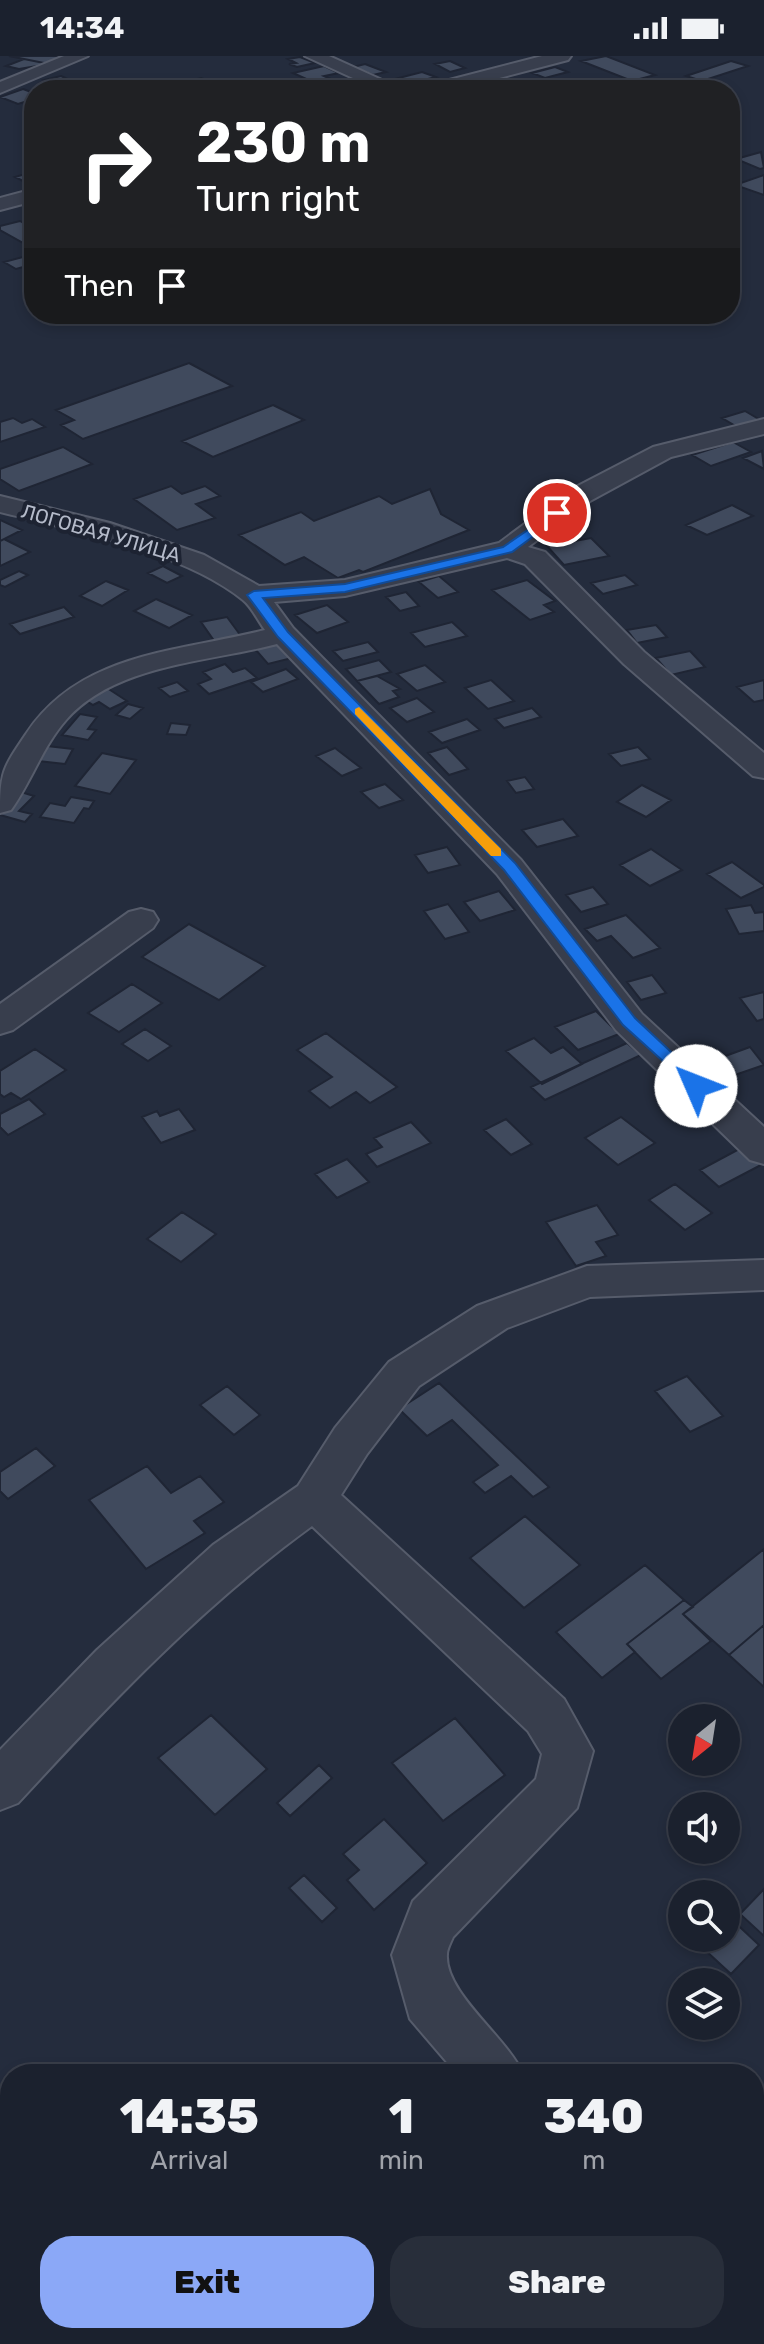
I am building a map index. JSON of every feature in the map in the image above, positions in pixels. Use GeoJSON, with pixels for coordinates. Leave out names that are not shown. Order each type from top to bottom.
{"type":"FeatureCollection","features":[{"type":"Feature","properties":{"kind":"street"},"geometry":{"type":"LineString","coordinates":[[25,80],[79,56]]}},
{"type":"Feature","properties":{"kind":"street"},"geometry":{"type":"LineString","coordinates":[[314,56],[371,80]]}},
{"type":"Feature","properties":{"kind":"street"},"geometry":{"type":"LineString","coordinates":[[470,80],[562,56]]}},
{"type":"Feature","properties":{"kind":"street"},"geometry":{"type":"LineString","coordinates":[[0,88],[24,80]]}},
{"type":"Feature","properties":{"kind":"street"},"geometry":{"type":"LineString","coordinates":[[0,204],[24,198]]}},
{"type":"Feature","properties":{"kind":"street"},"geometry":{"type":"LineString","coordinates":[[254,595],[345,588],[508,549],[581,495],[662,452],[764,426]]}},
{"type":"Feature","properties":{"kind":"street","name":"ЛОГОВАЯ УЛИЦА"},"geometry":{"type":"LineString","coordinates":[[0,504],[101,529],[194,561],[254,595],[283,634],[509,867],[629,1022],[764,1150]]}},
{"type":"Feature","properties":{"kind":"street"},"geometry":{"type":"LineString","coordinates":[[508,549],[535,558],[553,573],[634,658],[764,769]]}},
{"type":"Feature","properties":{"kind":"street"},"geometry":{"type":"LineString","coordinates":[[0,803],[56,712],[83,688],[170,658],[235,648],[283,634]]}},
{"type":"Feature","properties":{"kind":"street"},"geometry":{"type":"LineString","coordinates":[[0,1022],[141,920]]}},
{"type":"Feature","properties":{"kind":"street"},"geometry":{"type":"LineString","coordinates":[[0,1786],[114,1665],[230,1559],[314,1499],[351,1441],[404,1374],[492,1317],[587,1282],[764,1275]]}},
{"type":"Feature","properties":{"kind":"street"},"geometry":{"type":"LineString","coordinates":[[314,1499],[546,1715],[568,1751],[559,1791],[432,1920],[419,1955],[430,1999],[485,2064]]}},
{"type":"Feature","properties":{"kind":"building"},"geometry":{"type":"Polygon","coordinates":[[[9,56],[59,56],[65,57],[49,64],[9,56]]]}},
{"type":"Feature","properties":{"kind":"building"},"geometry":{"type":"Polygon","coordinates":[[[606,56],[655,75],[629,80],[581,61],[606,56]]]}},
{"type":"Feature","properties":{"kind":"building"},"geometry":{"type":"Polygon","coordinates":[[[300,57],[315,63],[297,67],[289,64],[296,63],[288,59],[300,57]]]}},
{"type":"Feature","properties":{"kind":"building"},"geometry":{"type":"Polygon","coordinates":[[[24,59],[49,64],[19,69],[6,66],[24,59]]]}},
{"type":"Feature","properties":{"kind":"building"},"geometry":{"type":"Polygon","coordinates":[[[450,61],[465,68],[450,72],[435,64],[450,61]]]}},
{"type":"Feature","properties":{"kind":"building"},"geometry":{"type":"Polygon","coordinates":[[[731,61],[748,66],[705,80],[686,76],[731,61]]]}},
{"type":"Feature","properties":{"kind":"building"},"geometry":{"type":"Polygon","coordinates":[[[365,64],[386,72],[373,75],[353,67],[365,64]]]}},
{"type":"Feature","properties":{"kind":"building"},"geometry":{"type":"Polygon","coordinates":[[[324,66],[339,73],[324,76],[331,79],[327,80],[308,80],[293,73],[324,66]]]}},
{"type":"Feature","properties":{"kind":"building"},"geometry":{"type":"Polygon","coordinates":[[[555,67],[568,72],[545,78],[532,73],[555,67]]]}},
{"type":"Feature","properties":{"kind":"building"},"geometry":{"type":"Polygon","coordinates":[[[422,72],[436,77],[424,80],[395,79],[422,72]]]}},
{"type":"Feature","properties":{"kind":"building"},"geometry":{"type":"Polygon","coordinates":[[[61,76],[70,80],[44,80],[61,76]]]}},
{"type":"Feature","properties":{"kind":"building"},"geometry":{"type":"Polygon","coordinates":[[[24,89],[24,102],[18,104],[0,97],[24,89]]]}},
{"type":"Feature","properties":{"kind":"building"},"geometry":{"type":"Polygon","coordinates":[[[761,152],[764,168],[740,161],[740,158],[761,152]]]}},
{"type":"Feature","properties":{"kind":"building"},"geometry":{"type":"Polygon","coordinates":[[[764,175],[764,195],[740,187],[740,183],[764,175]]]}},
{"type":"Feature","properties":{"kind":"building"},"geometry":{"type":"Polygon","coordinates":[[[20,221],[24,223],[24,243],[0,230],[0,226],[20,221]]]}},
{"type":"Feature","properties":{"kind":"building"},"geometry":{"type":"Polygon","coordinates":[[[24,257],[24,267],[16,269],[4,262],[24,257]]]}},
{"type":"Feature","properties":{"kind":"building"},"geometry":{"type":"Polygon","coordinates":[[[189,363],[232,386],[83,439],[61,425],[74,420],[56,410],[189,363]]]}},
{"type":"Feature","properties":{"kind":"building"},"geometry":{"type":"Polygon","coordinates":[[[273,405],[304,420],[213,457],[182,441],[273,405]]]}},
{"type":"Feature","properties":{"kind":"building"},"geometry":{"type":"Polygon","coordinates":[[[745,411],[762,421],[739,428],[722,418],[745,411]]]}},
{"type":"Feature","properties":{"kind":"building"},"geometry":{"type":"Polygon","coordinates":[[[13,418],[22,423],[32,419],[45,427],[0,442],[0,422],[13,418]]]}},
{"type":"Feature","properties":{"kind":"building"},"geometry":{"type":"Polygon","coordinates":[[[733,442],[751,452],[711,466],[692,455],[733,442]]]}},
{"type":"Feature","properties":{"kind":"building"},"geometry":{"type":"Polygon","coordinates":[[[63,447],[92,464],[19,491],[0,479],[0,469],[63,447]]]}},
{"type":"Feature","properties":{"kind":"building"},"geometry":{"type":"Polygon","coordinates":[[[762,451],[764,469],[743,458],[762,451]]]}},
{"type":"Feature","properties":{"kind":"building"},"geometry":{"type":"Polygon","coordinates":[[[171,486],[182,494],[205,486],[220,496],[196,504],[215,518],[177,530],[134,499],[171,486]]]}},
{"type":"Feature","properties":{"kind":"building"},"geometry":{"type":"Polygon","coordinates":[[[430,489],[441,514],[469,530],[363,572],[359,570],[338,578],[304,557],[285,565],[239,535],[301,512],[314,521],[379,496],[392,504],[430,489]]]}},
{"type":"Feature","properties":{"kind":"building"},"geometry":{"type":"Polygon","coordinates":[[[732,505],[753,516],[707,535],[686,525],[732,505]]]}},
{"type":"Feature","properties":{"kind":"building"},"geometry":{"type":"Polygon","coordinates":[[[0,520],[22,530],[0,541],[0,520]]]}},
{"type":"Feature","properties":{"kind":"building"},"geometry":{"type":"Polygon","coordinates":[[[591,538],[609,556],[564,565],[547,546],[591,538]]]}},
{"type":"Feature","properties":{"kind":"building"},"geometry":{"type":"Polygon","coordinates":[[[4,539],[30,552],[0,566],[0,541],[4,539]]]}},
{"type":"Feature","properties":{"kind":"building"},"geometry":{"type":"Polygon","coordinates":[[[163,566],[182,576],[167,583],[148,573],[163,566]]]}},
{"type":"Feature","properties":{"kind":"building"},"geometry":{"type":"Polygon","coordinates":[[[19,571],[28,575],[5,587],[0,585],[0,580],[19,571]]]}},
{"type":"Feature","properties":{"kind":"building"},"geometry":{"type":"Polygon","coordinates":[[[625,575],[637,585],[603,594],[591,583],[625,575]]]}},
{"type":"Feature","properties":{"kind":"building"},"geometry":{"type":"Polygon","coordinates":[[[439,576],[458,592],[438,598],[419,582],[439,576]]]}},
{"type":"Feature","properties":{"kind":"building"},"geometry":{"type":"Polygon","coordinates":[[[527,580],[555,601],[544,605],[554,612],[530,620],[492,590],[527,580]]]}},
{"type":"Feature","properties":{"kind":"building"},"geometry":{"type":"Polygon","coordinates":[[[106,581],[128,590],[102,606],[80,596],[106,581]]]}},
{"type":"Feature","properties":{"kind":"building"},"geometry":{"type":"Polygon","coordinates":[[[406,592],[419,606],[400,611],[386,597],[406,592]]]}},
{"type":"Feature","properties":{"kind":"building"},"geometry":{"type":"Polygon","coordinates":[[[156,599],[192,615],[169,628],[134,611],[156,599]]]}},
{"type":"Feature","properties":{"kind":"building"},"geometry":{"type":"Polygon","coordinates":[[[327,605],[348,622],[317,633],[295,615],[327,605]]]}},
{"type":"Feature","properties":{"kind":"building"},"geometry":{"type":"Polygon","coordinates":[[[64,607],[74,617],[20,634],[10,624],[64,607]]]}},
{"type":"Feature","properties":{"kind":"building"},"geometry":{"type":"Polygon","coordinates":[[[227,617],[241,636],[215,642],[201,622],[227,617]]]}},
{"type":"Feature","properties":{"kind":"building"},"geometry":{"type":"Polygon","coordinates":[[[452,622],[467,636],[425,647],[411,633],[452,622]]]}},
{"type":"Feature","properties":{"kind":"building"},"geometry":{"type":"Polygon","coordinates":[[[656,625],[667,637],[637,643],[627,630],[656,625]]]}},
{"type":"Feature","properties":{"kind":"building"},"geometry":{"type":"Polygon","coordinates":[[[368,642],[378,652],[343,661],[333,651],[368,642]]]}},
{"type":"Feature","properties":{"kind":"building"},"geometry":{"type":"Polygon","coordinates":[[[278,643],[292,658],[268,664],[255,649],[278,643]]]}},
{"type":"Feature","properties":{"kind":"building"},"geometry":{"type":"Polygon","coordinates":[[[690,651],[705,667],[671,675],[656,658],[690,651]]]}},
{"type":"Feature","properties":{"kind":"building"},"geometry":{"type":"Polygon","coordinates":[[[379,660],[391,672],[357,681],[346,669],[379,660]]]}},
{"type":"Feature","properties":{"kind":"building"},"geometry":{"type":"Polygon","coordinates":[[[225,664],[233,672],[245,668],[257,678],[209,694],[198,684],[211,679],[203,672],[225,664]]]}},
{"type":"Feature","properties":{"kind":"building"},"geometry":{"type":"Polygon","coordinates":[[[425,665],[445,682],[417,691],[397,674],[425,665]]]}},
{"type":"Feature","properties":{"kind":"building"},"geometry":{"type":"Polygon","coordinates":[[[286,669],[298,679],[263,692],[251,682],[286,669]]]}},
{"type":"Feature","properties":{"kind":"building"},"geometry":{"type":"Polygon","coordinates":[[[377,676],[400,689],[393,691],[399,697],[379,704],[357,681],[377,676]]]}},
{"type":"Feature","properties":{"kind":"building"},"geometry":{"type":"Polygon","coordinates":[[[491,680],[514,701],[488,709],[465,688],[491,680]]]}},
{"type":"Feature","properties":{"kind":"building"},"geometry":{"type":"Polygon","coordinates":[[[764,680],[764,700],[754,702],[737,687],[764,680]]]}},
{"type":"Feature","properties":{"kind":"building"},"geometry":{"type":"Polygon","coordinates":[[[177,682],[188,691],[170,697],[159,688],[177,682]]]}},
{"type":"Feature","properties":{"kind":"building"},"geometry":{"type":"Polygon","coordinates":[[[104,686],[127,701],[110,709],[99,702],[93,705],[80,697],[104,686]]]}},
{"type":"Feature","properties":{"kind":"building"},"geometry":{"type":"Polygon","coordinates":[[[417,698],[434,712],[407,722],[390,708],[417,698]]]}},
{"type":"Feature","properties":{"kind":"building"},"geometry":{"type":"Polygon","coordinates":[[[128,704],[143,708],[130,719],[116,715],[128,704]]]}},
{"type":"Feature","properties":{"kind":"building"},"geometry":{"type":"Polygon","coordinates":[[[532,708],[541,717],[504,728],[495,719],[532,708]]]}},
{"type":"Feature","properties":{"kind":"building"},"geometry":{"type":"Polygon","coordinates":[[[80,714],[97,717],[88,729],[96,730],[88,740],[62,735],[80,714]]]}},
{"type":"Feature","properties":{"kind":"building"},"geometry":{"type":"Polygon","coordinates":[[[467,719],[480,730],[442,743],[429,732],[467,719]]]}},
{"type":"Feature","properties":{"kind":"building"},"geometry":{"type":"Polygon","coordinates":[[[171,723],[190,725],[186,735],[167,734],[171,723]]]}},
{"type":"Feature","properties":{"kind":"building"},"geometry":{"type":"Polygon","coordinates":[[[47,746],[73,749],[65,764],[38,761],[47,746]]]}},
{"type":"Feature","properties":{"kind":"building"},"geometry":{"type":"Polygon","coordinates":[[[447,747],[468,769],[449,775],[428,753],[447,747]]]}},
{"type":"Feature","properties":{"kind":"building"},"geometry":{"type":"Polygon","coordinates":[[[638,747],[650,759],[621,766],[609,754],[638,747]]]}},
{"type":"Feature","properties":{"kind":"building"},"geometry":{"type":"Polygon","coordinates":[[[335,748],[361,768],[342,776],[316,756],[335,748]]]}},
{"type":"Feature","properties":{"kind":"building"},"geometry":{"type":"Polygon","coordinates":[[[102,753],[136,760],[110,794],[75,786],[102,753]]]}},
{"type":"Feature","properties":{"kind":"building"},"geometry":{"type":"Polygon","coordinates":[[[525,777],[534,789],[516,793],[507,781],[525,777]]]}},
{"type":"Feature","properties":{"kind":"building"},"geometry":{"type":"Polygon","coordinates":[[[385,784],[403,800],[379,808],[361,792],[385,784]]]}},
{"type":"Feature","properties":{"kind":"building"},"geometry":{"type":"Polygon","coordinates":[[[642,785],[671,800],[646,817],[617,802],[642,785]]]}},
{"type":"Feature","properties":{"kind":"building"},"geometry":{"type":"Polygon","coordinates":[[[21,792],[34,796],[19,811],[32,814],[25,822],[0,815],[21,792]]]}},
{"type":"Feature","properties":{"kind":"building"},"geometry":{"type":"Polygon","coordinates":[[[71,797],[94,801],[89,809],[84,808],[74,823],[40,817],[50,803],[65,806],[71,797]]]}},
{"type":"Feature","properties":{"kind":"building"},"geometry":{"type":"Polygon","coordinates":[[[563,819],[578,836],[537,847],[522,830],[563,819]]]}},
{"type":"Feature","properties":{"kind":"building"},"geometry":{"type":"Polygon","coordinates":[[[447,847],[460,865],[428,873],[415,855],[447,847]]]}},
{"type":"Feature","properties":{"kind":"building"},"geometry":{"type":"Polygon","coordinates":[[[651,849],[682,870],[650,886],[620,865],[651,849]]]}},
{"type":"Feature","properties":{"kind":"building"},"geometry":{"type":"Polygon","coordinates":[[[732,862],[764,887],[741,898],[707,874],[732,862]]]}},
{"type":"Feature","properties":{"kind":"building"},"geometry":{"type":"Polygon","coordinates":[[[593,887],[608,904],[581,912],[566,895],[593,887]]]}},
{"type":"Feature","properties":{"kind":"building"},"geometry":{"type":"Polygon","coordinates":[[[499,891],[515,910],[480,921],[464,902],[499,891]]]}},
{"type":"Feature","properties":{"kind":"building"},"geometry":{"type":"Polygon","coordinates":[[[448,904],[469,932],[445,939],[424,911],[448,904]]]}},
{"type":"Feature","properties":{"kind":"building"},"geometry":{"type":"Polygon","coordinates":[[[751,905],[755,913],[764,912],[764,931],[739,934],[726,909],[751,905]]]}},
{"type":"Feature","properties":{"kind":"building"},"geometry":{"type":"Polygon","coordinates":[[[626,915],[660,948],[633,958],[611,936],[597,941],[585,929],[626,915]]]}},
{"type":"Feature","properties":{"kind":"building"},"geometry":{"type":"Polygon","coordinates":[[[189,924],[265,966],[219,1000],[142,957],[189,924]]]}},
{"type":"Feature","properties":{"kind":"building"},"geometry":{"type":"Polygon","coordinates":[[[652,975],[666,993],[641,1000],[627,982],[652,975]]]}},
{"type":"Feature","properties":{"kind":"building"},"geometry":{"type":"Polygon","coordinates":[[[132,984],[162,1003],[119,1032],[88,1013],[132,984]]]}},
{"type":"Feature","properties":{"kind":"building"},"geometry":{"type":"Polygon","coordinates":[[[764,992],[764,1019],[757,1021],[740,998],[764,992]]]}},
{"type":"Feature","properties":{"kind":"building"},"geometry":{"type":"Polygon","coordinates":[[[596,1011],[619,1034],[578,1050],[555,1027],[596,1011]]]}},
{"type":"Feature","properties":{"kind":"building"},"geometry":{"type":"Polygon","coordinates":[[[145,1029],[171,1046],[148,1061],[122,1044],[145,1029]]]}},
{"type":"Feature","properties":{"kind":"building"},"geometry":{"type":"Polygon","coordinates":[[[326,1033],[397,1087],[370,1103],[356,1092],[330,1108],[309,1091],[332,1077],[297,1050],[326,1033]]]}},
{"type":"Feature","properties":{"kind":"building"},"geometry":{"type":"Polygon","coordinates":[[[534,1038],[551,1053],[563,1047],[582,1064],[542,1084],[506,1051],[534,1038]]]}},
{"type":"Feature","properties":{"kind":"building"},"geometry":{"type":"Polygon","coordinates":[[[627,1043],[641,1055],[545,1100],[531,1087],[627,1043]]]}},
{"type":"Feature","properties":{"kind":"building"},"geometry":{"type":"Polygon","coordinates":[[[750,1047],[764,1065],[732,1076],[717,1059],[750,1047]]]}},
{"type":"Feature","properties":{"kind":"building"},"geometry":{"type":"Polygon","coordinates":[[[35,1049],[66,1070],[21,1099],[11,1093],[4,1097],[0,1094],[0,1071],[35,1049]]]}},
{"type":"Feature","properties":{"kind":"building"},"geometry":{"type":"Polygon","coordinates":[[[29,1099],[45,1114],[8,1135],[0,1127],[0,1114],[29,1099]]]}},
{"type":"Feature","properties":{"kind":"building"},"geometry":{"type":"Polygon","coordinates":[[[179,1109],[195,1130],[161,1143],[142,1117],[157,1111],[160,1116],[179,1109]]]}},
{"type":"Feature","properties":{"kind":"building"},"geometry":{"type":"Polygon","coordinates":[[[621,1117],[655,1143],[618,1165],[585,1138],[621,1117]]]}},
{"type":"Feature","properties":{"kind":"building"},"geometry":{"type":"Polygon","coordinates":[[[506,1119],[532,1144],[511,1155],[484,1130],[506,1119]]]}},
{"type":"Feature","properties":{"kind":"building"},"geometry":{"type":"Polygon","coordinates":[[[411,1122],[431,1143],[377,1167],[366,1154],[382,1147],[374,1138],[411,1122]]]}},
{"type":"Feature","properties":{"kind":"building"},"geometry":{"type":"Polygon","coordinates":[[[741,1148],[761,1165],[719,1187],[700,1170],[741,1148]]]}},
{"type":"Feature","properties":{"kind":"building"},"geometry":{"type":"Polygon","coordinates":[[[347,1159],[369,1182],[337,1198],[315,1174],[347,1159]]]}},
{"type":"Feature","properties":{"kind":"building"},"geometry":{"type":"Polygon","coordinates":[[[675,1184],[712,1213],[685,1230],[649,1200],[675,1184]]]}},
{"type":"Feature","properties":{"kind":"building"},"geometry":{"type":"Polygon","coordinates":[[[597,1205],[618,1235],[596,1242],[606,1256],[576,1266],[546,1222],[597,1205]]]}},
{"type":"Feature","properties":{"kind":"building"},"geometry":{"type":"Polygon","coordinates":[[[182,1212],[216,1234],[181,1262],[147,1239],[182,1212]]]}},
{"type":"Feature","properties":{"kind":"building"},"geometry":{"type":"Polygon","coordinates":[[[687,1376],[723,1416],[690,1432],[655,1391],[687,1376]]]}},
{"type":"Feature","properties":{"kind":"building"},"geometry":{"type":"Polygon","coordinates":[[[439,1383],[549,1487],[533,1497],[511,1476],[485,1493],[473,1482],[498,1465],[452,1420],[427,1436],[399,1409],[439,1383]]]}},
{"type":"Feature","properties":{"kind":"building"},"geometry":{"type":"Polygon","coordinates":[[[227,1386],[260,1415],[234,1435],[200,1405],[227,1386]]]}},
{"type":"Feature","properties":{"kind":"building"},"geometry":{"type":"Polygon","coordinates":[[[36,1448],[55,1466],[8,1499],[0,1491],[0,1472],[36,1448]]]}},
{"type":"Feature","properties":{"kind":"building"},"geometry":{"type":"Polygon","coordinates":[[[147,1466],[171,1493],[200,1476],[224,1502],[194,1521],[205,1533],[146,1569],[89,1500],[147,1466]]]}},
{"type":"Feature","properties":{"kind":"building"},"geometry":{"type":"Polygon","coordinates":[[[525,1516],[580,1565],[524,1608],[470,1558],[525,1516]]]}},
{"type":"Feature","properties":{"kind":"building"},"geometry":{"type":"Polygon","coordinates":[[[764,1549],[764,1625],[729,1655],[683,1614],[764,1549]]]}},
{"type":"Feature","properties":{"kind":"building"},"geometry":{"type":"Polygon","coordinates":[[[645,1565],[684,1600],[627,1644],[635,1652],[602,1678],[556,1632],[645,1565]]]}},
{"type":"Feature","properties":{"kind":"building"},"geometry":{"type":"Polygon","coordinates":[[[684,1600],[693,1607],[683,1614],[711,1641],[661,1679],[627,1644],[684,1600]]]}},
{"type":"Feature","properties":{"kind":"building"},"geometry":{"type":"Polygon","coordinates":[[[764,1625],[764,1687],[729,1655],[764,1625]]]}},
{"type":"Feature","properties":{"kind":"building"},"geometry":{"type":"Polygon","coordinates":[[[211,1715],[267,1769],[215,1815],[158,1758],[211,1715]]]}},
{"type":"Feature","properties":{"kind":"building"},"geometry":{"type":"Polygon","coordinates":[[[455,1718],[505,1775],[443,1821],[392,1763],[455,1718]]]}},
{"type":"Feature","properties":{"kind":"building"},"geometry":{"type":"Polygon","coordinates":[[[319,1765],[332,1778],[290,1816],[277,1803],[319,1765]]]}},
{"type":"Feature","properties":{"kind":"building"},"geometry":{"type":"Polygon","coordinates":[[[384,1819],[427,1863],[374,1910],[347,1880],[359,1870],[343,1854],[384,1819]]]}},
{"type":"Feature","properties":{"kind":"building"},"geometry":{"type":"Polygon","coordinates":[[[304,1875],[337,1908],[322,1922],[289,1888],[304,1875]]]}},
{"type":"Feature","properties":{"kind":"building"},"geometry":{"type":"Polygon","coordinates":[[[764,1889],[764,1936],[740,1914],[764,1889]]]}},
{"type":"Feature","properties":{"kind":"building"},"geometry":{"type":"Polygon","coordinates":[[[740,1927],[759,1945],[737,1968],[724,1968],[707,1952],[740,1952],[740,1927]]]}},
{"type":"Feature","properties":{"kind":"slow traffic"},"geometry":{"type":"LineString","coordinates":[[359,711],[496,853]]}},
{"type":"Feature","properties":{"kind":"route"},"geometry":{"type":"LineString","coordinates":[[557,513],[508,549],[345,588],[254,595],[283,634],[509,867],[629,1022],[696,1086]]}}]}
